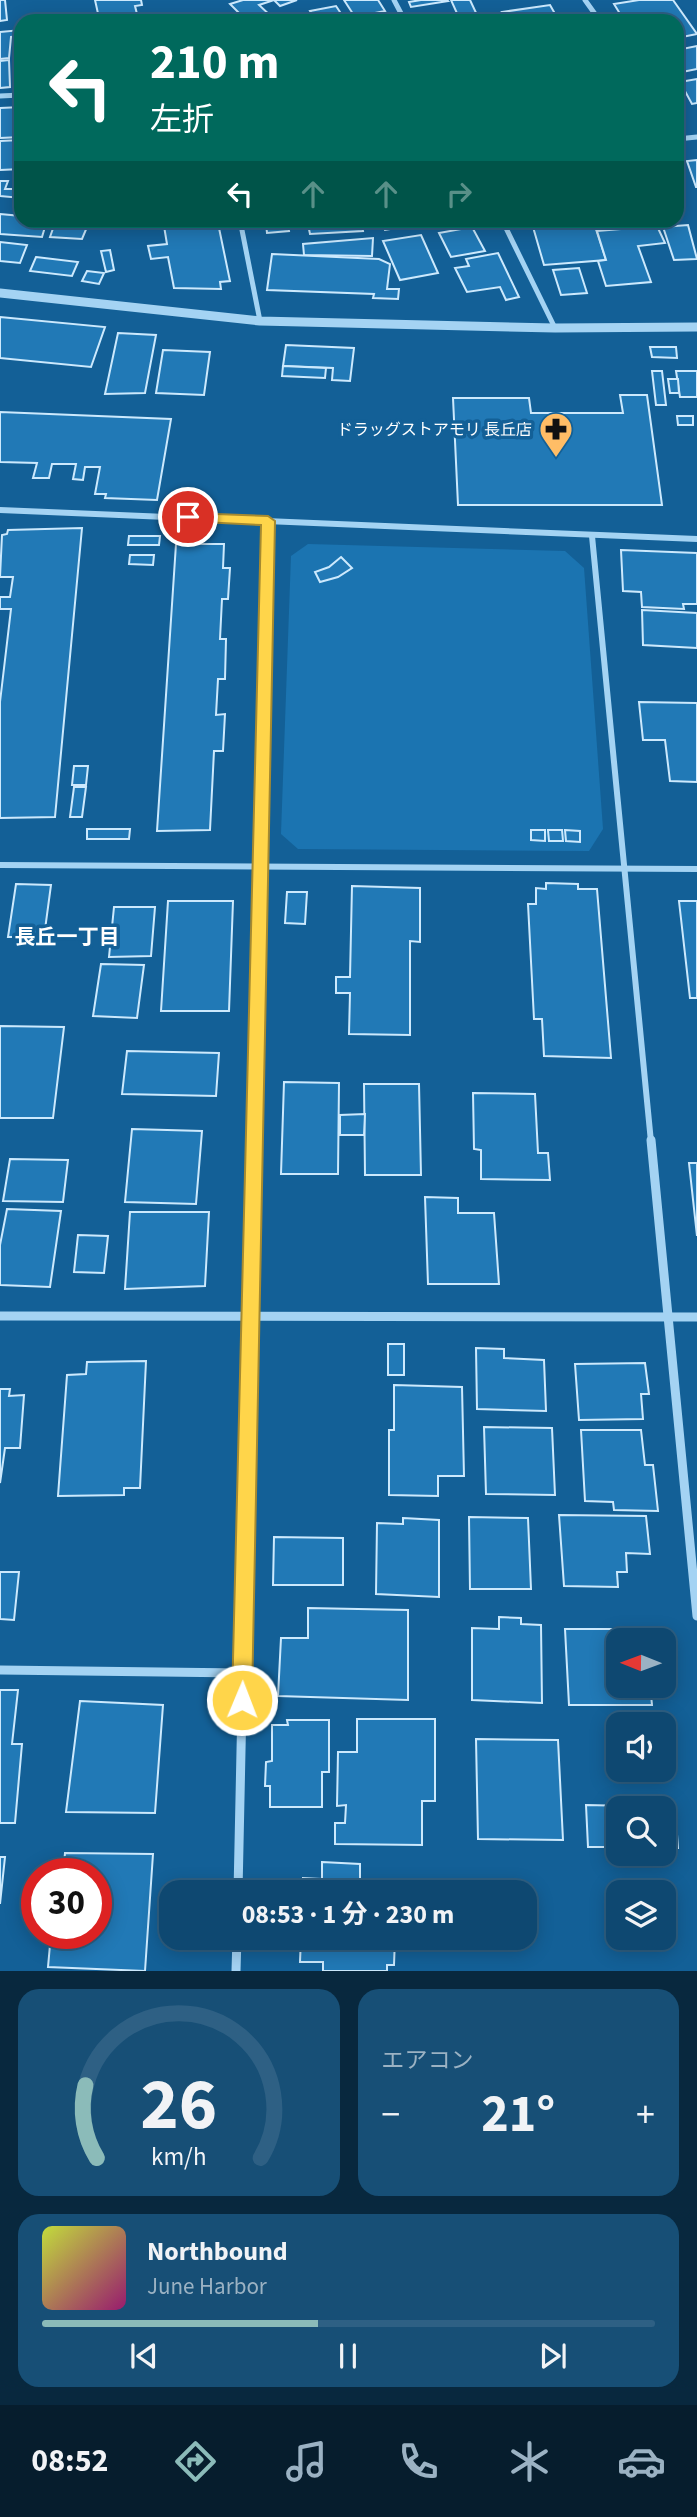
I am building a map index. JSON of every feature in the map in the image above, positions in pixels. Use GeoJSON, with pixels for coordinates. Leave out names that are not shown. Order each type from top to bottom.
{"type":"FeatureCollection","features":[{"type":"Feature","properties":{"kind":"street"},"geometry":{"type":"LineString","coordinates":[[242,228],[260,321]]}},
{"type":"Feature","properties":{"kind":"street"},"geometry":{"type":"LineString","coordinates":[[506,228],[555,328]]}},
{"type":"Feature","properties":{"kind":"street"},"geometry":{"type":"LineString","coordinates":[[0,293],[260,321],[555,328],[697,327]]}},
{"type":"Feature","properties":{"kind":"street"},"geometry":{"type":"LineString","coordinates":[[0,510],[697,539]]}},
{"type":"Feature","properties":{"kind":"street"},"geometry":{"type":"LineString","coordinates":[[238,1880],[268,521]]}},
{"type":"Feature","properties":{"kind":"street"},"geometry":{"type":"LineString","coordinates":[[592,536],[697,1616]]}},
{"type":"Feature","properties":{"kind":"street"},"geometry":{"type":"LineString","coordinates":[[0,864],[697,869]]}},
{"type":"Feature","properties":{"kind":"street"},"geometry":{"type":"LineString","coordinates":[[0,1316],[697,1317]]}},
{"type":"Feature","properties":{"kind":"street"},"geometry":{"type":"LineString","coordinates":[[0,1670],[242,1673]]}},
{"type":"Feature","properties":{"kind":"street"},"geometry":{"type":"LineString","coordinates":[[236,1971],[237,1950]]}},
{"type":"Feature","properties":{"kind":"shaded area"},"geometry":{"type":"Polygon","coordinates":[[[308,544],[565,551],[584,568],[603,829],[589,851],[298,849],[281,834],[291,556],[308,544]]]}},
{"type":"Feature","properties":{"kind":"building"},"geometry":{"type":"Polygon","coordinates":[[[0,0],[5,0],[7,20],[0,21],[0,0]]]}},
{"type":"Feature","properties":{"kind":"building"},"geometry":{"type":"Polygon","coordinates":[[[95,0],[141,0],[142,5],[135,6],[137,14],[98,14],[95,0]]]}},
{"type":"Feature","properties":{"kind":"building"},"geometry":{"type":"Polygon","coordinates":[[[243,0],[274,0],[259,5],[269,14],[240,14],[230,4],[243,0]]]}},
{"type":"Feature","properties":{"kind":"building"},"geometry":{"type":"Polygon","coordinates":[[[274,0],[297,0],[280,6],[274,0]]]}},
{"type":"Feature","properties":{"kind":"building"},"geometry":{"type":"Polygon","coordinates":[[[344,0],[378,0],[385,11],[370,14],[353,14],[344,0]]]}},
{"type":"Feature","properties":{"kind":"building"},"geometry":{"type":"Polygon","coordinates":[[[451,0],[470,0],[477,14],[457,14],[451,0]]]}},
{"type":"Feature","properties":{"kind":"building"},"geometry":{"type":"Polygon","coordinates":[[[639,0],[673,0],[683,14],[620,14],[614,4],[639,0]]]}},
{"type":"Feature","properties":{"kind":"building"},"geometry":{"type":"Polygon","coordinates":[[[448,1],[411,7],[409,2],[448,1]]]}},
{"type":"Feature","properties":{"kind":"building"},"geometry":{"type":"Polygon","coordinates":[[[550,5],[555,14],[503,14],[502,12],[550,5]]]}},
{"type":"Feature","properties":{"kind":"building"},"geometry":{"type":"Polygon","coordinates":[[[336,6],[341,14],[312,14],[310,11],[336,6]]]}},
{"type":"Feature","properties":{"kind":"building"},"geometry":{"type":"Polygon","coordinates":[[[684,16],[697,34],[684,37],[684,16]]]}},
{"type":"Feature","properties":{"kind":"building"},"geometry":{"type":"Polygon","coordinates":[[[14,31],[9,58],[0,59],[0,32],[14,31]]]}},
{"type":"Feature","properties":{"kind":"building"},"geometry":{"type":"Polygon","coordinates":[[[697,46],[697,69],[684,72],[684,49],[697,46]]]}},
{"type":"Feature","properties":{"kind":"building"},"geometry":{"type":"Polygon","coordinates":[[[9,60],[10,87],[0,88],[0,61],[9,60]]]}},
{"type":"Feature","properties":{"kind":"building"},"geometry":{"type":"Polygon","coordinates":[[[697,79],[697,103],[692,104],[684,89],[684,81],[697,79]]]}},
{"type":"Feature","properties":{"kind":"building"},"geometry":{"type":"Polygon","coordinates":[[[14,107],[14,137],[0,138],[0,108],[14,107]]]}},
{"type":"Feature","properties":{"kind":"building"},"geometry":{"type":"Polygon","coordinates":[[[14,140],[14,169],[0,170],[0,141],[14,140]]]}},
{"type":"Feature","properties":{"kind":"building"},"geometry":{"type":"Polygon","coordinates":[[[697,160],[697,187],[696,187],[687,161],[697,160]]]}},
{"type":"Feature","properties":{"kind":"building"},"geometry":{"type":"Polygon","coordinates":[[[0,181],[8,181],[5,189],[14,189],[14,197],[0,196],[0,181]]]}},
{"type":"Feature","properties":{"kind":"building"},"geometry":{"type":"Polygon","coordinates":[[[0,214],[14,215],[14,228],[45,228],[42,237],[0,234],[0,214]]]}},
{"type":"Feature","properties":{"kind":"building"},"geometry":{"type":"Polygon","coordinates":[[[684,225],[688,225],[697,259],[674,260],[663,228],[684,228],[684,225]]]}},
{"type":"Feature","properties":{"kind":"building"},"geometry":{"type":"Polygon","coordinates":[[[53,228],[87,228],[82,239],[50,237],[53,228]]]}},
{"type":"Feature","properties":{"kind":"building"},"geometry":{"type":"Polygon","coordinates":[[[164,228],[219,228],[230,281],[220,282],[221,289],[174,288],[168,257],[151,259],[148,246],[167,244],[164,228]]]}},
{"type":"Feature","properties":{"kind":"building"},"geometry":{"type":"Polygon","coordinates":[[[266,228],[288,228],[289,231],[267,233],[266,228]]]}},
{"type":"Feature","properties":{"kind":"building"},"geometry":{"type":"Polygon","coordinates":[[[309,228],[362,228],[363,231],[310,234],[309,228]]]}},
{"type":"Feature","properties":{"kind":"building"},"geometry":{"type":"Polygon","coordinates":[[[473,228],[485,251],[451,257],[439,233],[473,228]]]}},
{"type":"Feature","properties":{"kind":"building"},"geometry":{"type":"Polygon","coordinates":[[[533,228],[596,228],[606,260],[544,265],[533,228]]]}},
{"type":"Feature","properties":{"kind":"building"},"geometry":{"type":"Polygon","coordinates":[[[658,228],[665,243],[638,246],[651,282],[606,286],[598,261],[606,260],[597,231],[658,228]]]}},
{"type":"Feature","properties":{"kind":"building"},"geometry":{"type":"Polygon","coordinates":[[[421,235],[438,273],[400,280],[383,241],[421,235]]]}},
{"type":"Feature","properties":{"kind":"building"},"geometry":{"type":"Polygon","coordinates":[[[373,238],[372,256],[304,255],[303,244],[373,238]]]}},
{"type":"Feature","properties":{"kind":"building"},"geometry":{"type":"Polygon","coordinates":[[[0,242],[27,245],[20,263],[0,261],[0,242]]]}},
{"type":"Feature","properties":{"kind":"building"},"geometry":{"type":"Polygon","coordinates":[[[110,250],[114,270],[106,272],[101,251],[110,250]]]}},
{"type":"Feature","properties":{"kind":"building"},"geometry":{"type":"Polygon","coordinates":[[[498,253],[519,297],[506,300],[500,287],[467,292],[455,268],[469,266],[466,259],[498,253]]]}},
{"type":"Feature","properties":{"kind":"building"},"geometry":{"type":"Polygon","coordinates":[[[272,254],[379,259],[390,264],[387,289],[399,289],[398,299],[373,298],[374,294],[267,290],[272,254]]]}},
{"type":"Feature","properties":{"kind":"building"},"geometry":{"type":"Polygon","coordinates":[[[36,257],[78,262],[72,276],[30,271],[36,257]]]}},
{"type":"Feature","properties":{"kind":"building"},"geometry":{"type":"Polygon","coordinates":[[[579,268],[587,293],[561,295],[553,270],[579,268]]]}},
{"type":"Feature","properties":{"kind":"building"},"geometry":{"type":"Polygon","coordinates":[[[87,271],[104,273],[99,284],[82,281],[87,271]]]}},
{"type":"Feature","properties":{"kind":"building"},"geometry":{"type":"Polygon","coordinates":[[[0,317],[105,327],[91,367],[0,358],[0,317]]]}},
{"type":"Feature","properties":{"kind":"building"},"geometry":{"type":"Polygon","coordinates":[[[118,333],[156,335],[145,393],[105,394],[118,333]]]}},
{"type":"Feature","properties":{"kind":"building"},"geometry":{"type":"Polygon","coordinates":[[[286,345],[354,348],[350,381],[332,380],[333,368],[283,366],[286,345]]]}},
{"type":"Feature","properties":{"kind":"building"},"geometry":{"type":"Polygon","coordinates":[[[650,347],[676,347],[677,358],[652,357],[650,347]]]}},
{"type":"Feature","properties":{"kind":"building"},"geometry":{"type":"Polygon","coordinates":[[[163,350],[210,352],[204,395],[156,393],[163,350]]]}},
{"type":"Feature","properties":{"kind":"building"},"geometry":{"type":"Polygon","coordinates":[[[283,366],[326,368],[325,378],[282,376],[283,366]]]}},
{"type":"Feature","properties":{"kind":"building"},"geometry":{"type":"Polygon","coordinates":[[[652,371],[662,371],[666,405],[656,405],[652,371]]]}},
{"type":"Feature","properties":{"kind":"building"},"geometry":{"type":"Polygon","coordinates":[[[676,371],[697,371],[697,397],[680,397],[676,371]]]}},
{"type":"Feature","properties":{"kind":"building"},"geometry":{"type":"Polygon","coordinates":[[[668,379],[678,379],[679,393],[670,393],[668,379]]]}},
{"type":"Feature","properties":{"kind":"building","name":"ドラッグストアモリ 長丘店"},"geometry":{"type":"Polygon","coordinates":[[[620,395],[647,395],[662,505],[458,505],[453,398],[529,398],[531,413],[623,413],[620,395]]]}},
{"type":"Feature","properties":{"kind":"building"},"geometry":{"type":"Polygon","coordinates":[[[0,412],[171,419],[157,500],[105,498],[106,494],[95,494],[100,467],[85,467],[83,480],[73,479],[76,464],[52,464],[49,478],[33,478],[37,463],[0,462],[0,412]]]}},
{"type":"Feature","properties":{"kind":"building"},"geometry":{"type":"Polygon","coordinates":[[[677,416],[693,416],[693,425],[678,425],[677,416]]]}},
{"type":"Feature","properties":{"kind":"building"},"geometry":{"type":"Polygon","coordinates":[[[82,528],[55,817],[0,818],[0,702],[11,609],[0,609],[0,597],[10,597],[13,577],[0,577],[2,535],[7,534],[8,530],[82,528]]]}},
{"type":"Feature","properties":{"kind":"building"},"geometry":{"type":"Polygon","coordinates":[[[129,536],[160,536],[159,545],[128,545],[129,536]]]}},
{"type":"Feature","properties":{"kind":"building"},"geometry":{"type":"Polygon","coordinates":[[[176,544],[224,544],[223,568],[230,568],[228,599],[222,599],[220,639],[226,639],[225,679],[218,679],[216,715],[225,714],[223,751],[214,751],[210,830],[157,831],[176,544]]]}},
{"type":"Feature","properties":{"kind":"building"},"geometry":{"type":"Polygon","coordinates":[[[621,550],[697,553],[697,604],[683,604],[684,609],[642,607],[641,592],[623,591],[621,550]]]}},
{"type":"Feature","properties":{"kind":"building"},"geometry":{"type":"Polygon","coordinates":[[[130,555],[154,555],[153,565],[129,564],[130,555]]]}},
{"type":"Feature","properties":{"kind":"building"},"geometry":{"type":"Polygon","coordinates":[[[341,557],[352,568],[338,577],[320,582],[315,572],[329,567],[341,557]]]}},
{"type":"Feature","properties":{"kind":"building"},"geometry":{"type":"Polygon","coordinates":[[[642,610],[697,613],[697,648],[643,645],[642,610]]]}},
{"type":"Feature","properties":{"kind":"building"},"geometry":{"type":"Polygon","coordinates":[[[639,702],[697,703],[697,782],[670,781],[665,740],[643,740],[639,702]]]}},
{"type":"Feature","properties":{"kind":"building"},"geometry":{"type":"Polygon","coordinates":[[[74,766],[88,766],[86,785],[72,785],[74,766]]]}},
{"type":"Feature","properties":{"kind":"building"},"geometry":{"type":"Polygon","coordinates":[[[74,787],[86,787],[82,817],[70,817],[74,787]]]}},
{"type":"Feature","properties":{"kind":"building"},"geometry":{"type":"Polygon","coordinates":[[[87,829],[130,829],[129,839],[87,839],[87,829]]]}},
{"type":"Feature","properties":{"kind":"building"},"geometry":{"type":"Polygon","coordinates":[[[531,830],[545,830],[545,841],[531,840],[531,830]]]}},
{"type":"Feature","properties":{"kind":"building"},"geometry":{"type":"Polygon","coordinates":[[[548,830],[562,830],[563,841],[549,841],[548,830]]]}},
{"type":"Feature","properties":{"kind":"building"},"geometry":{"type":"Polygon","coordinates":[[[565,830],[580,831],[580,842],[566,841],[565,830]]]}},
{"type":"Feature","properties":{"kind":"building"},"geometry":{"type":"Polygon","coordinates":[[[546,883],[578,884],[578,889],[597,889],[611,1058],[544,1056],[542,1019],[534,1019],[528,904],[536,904],[536,888],[546,889],[546,883]]]}},
{"type":"Feature","properties":{"kind":"building"},"geometry":{"type":"Polygon","coordinates":[[[16,884],[51,885],[44,937],[8,937],[16,884]]]}},
{"type":"Feature","properties":{"kind":"building"},"geometry":{"type":"Polygon","coordinates":[[[352,886],[420,888],[420,942],[410,941],[410,1035],[349,1034],[350,993],[336,993],[336,977],[350,977],[352,886]]]}},
{"type":"Feature","properties":{"kind":"building"},"geometry":{"type":"Polygon","coordinates":[[[287,892],[307,892],[305,924],[285,923],[287,892]]]}},
{"type":"Feature","properties":{"kind":"building"},"geometry":{"type":"Polygon","coordinates":[[[168,901],[233,901],[229,1011],[161,1011],[168,901]]]}},
{"type":"Feature","properties":{"kind":"building"},"geometry":{"type":"Polygon","coordinates":[[[679,901],[697,901],[697,998],[690,998],[679,901]]]}},
{"type":"Feature","properties":{"kind":"building"},"geometry":{"type":"Polygon","coordinates":[[[114,907],[155,907],[151,956],[109,957],[114,907]]]}},
{"type":"Feature","properties":{"kind":"building"},"geometry":{"type":"Polygon","coordinates":[[[101,964],[144,965],[137,1018],[93,1016],[101,964]]]}},
{"type":"Feature","properties":{"kind":"building"},"geometry":{"type":"Polygon","coordinates":[[[0,1026],[64,1027],[53,1118],[0,1118],[0,1026]]]}},
{"type":"Feature","properties":{"kind":"building"},"geometry":{"type":"Polygon","coordinates":[[[127,1051],[219,1053],[216,1096],[122,1094],[127,1051]]]}},
{"type":"Feature","properties":{"kind":"building"},"geometry":{"type":"Polygon","coordinates":[[[284,1082],[339,1083],[338,1174],[281,1174],[284,1082]]]}},
{"type":"Feature","properties":{"kind":"building"},"geometry":{"type":"Polygon","coordinates":[[[364,1084],[419,1084],[421,1175],[365,1175],[364,1084]]]}},
{"type":"Feature","properties":{"kind":"building"},"geometry":{"type":"Polygon","coordinates":[[[473,1093],[535,1094],[538,1153],[548,1153],[550,1180],[481,1179],[481,1150],[474,1149],[473,1093]]]}},
{"type":"Feature","properties":{"kind":"building"},"geometry":{"type":"Polygon","coordinates":[[[365,1114],[364,1135],[340,1135],[340,1115],[365,1114]]]}},
{"type":"Feature","properties":{"kind":"building"},"geometry":{"type":"Polygon","coordinates":[[[132,1129],[202,1131],[196,1204],[125,1202],[132,1129]]]}},
{"type":"Feature","properties":{"kind":"building"},"geometry":{"type":"Polygon","coordinates":[[[10,1159],[68,1160],[63,1202],[3,1201],[10,1159]]]}},
{"type":"Feature","properties":{"kind":"building"},"geometry":{"type":"Polygon","coordinates":[[[689,1163],[697,1163],[697,1236],[689,1163]]]}},
{"type":"Feature","properties":{"kind":"building"},"geometry":{"type":"Polygon","coordinates":[[[425,1197],[458,1198],[458,1213],[494,1213],[499,1284],[428,1284],[425,1197]]]}},
{"type":"Feature","properties":{"kind":"building"},"geometry":{"type":"Polygon","coordinates":[[[7,1209],[61,1211],[50,1287],[0,1285],[0,1245],[7,1209]]]}},
{"type":"Feature","properties":{"kind":"building"},"geometry":{"type":"Polygon","coordinates":[[[130,1212],[209,1212],[205,1286],[125,1289],[130,1212]]]}},
{"type":"Feature","properties":{"kind":"building"},"geometry":{"type":"Polygon","coordinates":[[[78,1235],[108,1236],[104,1273],[74,1272],[78,1235]]]}},
{"type":"Feature","properties":{"kind":"building"},"geometry":{"type":"Polygon","coordinates":[[[388,1344],[404,1344],[404,1375],[388,1375],[388,1344]]]}},
{"type":"Feature","properties":{"kind":"building"},"geometry":{"type":"Polygon","coordinates":[[[476,1348],[504,1349],[504,1358],[544,1360],[546,1411],[477,1409],[476,1348]]]}},
{"type":"Feature","properties":{"kind":"building"},"geometry":{"type":"Polygon","coordinates":[[[146,1361],[140,1488],[124,1488],[124,1495],[58,1496],[67,1375],[86,1374],[87,1362],[146,1361]]]}},
{"type":"Feature","properties":{"kind":"building"},"geometry":{"type":"Polygon","coordinates":[[[645,1363],[649,1394],[641,1394],[643,1419],[579,1420],[575,1364],[645,1363]]]}},
{"type":"Feature","properties":{"kind":"building"},"geometry":{"type":"Polygon","coordinates":[[[394,1385],[462,1387],[464,1476],[438,1476],[438,1496],[389,1495],[389,1430],[394,1430],[394,1385]]]}},
{"type":"Feature","properties":{"kind":"building"},"geometry":{"type":"Polygon","coordinates":[[[0,1389],[10,1389],[9,1396],[24,1395],[20,1448],[5,1448],[0,1483],[0,1389]]]}},
{"type":"Feature","properties":{"kind":"building"},"geometry":{"type":"Polygon","coordinates":[[[484,1427],[552,1428],[555,1495],[486,1494],[484,1427]]]}},
{"type":"Feature","properties":{"kind":"building"},"geometry":{"type":"Polygon","coordinates":[[[581,1430],[641,1430],[645,1465],[653,1465],[658,1511],[614,1510],[613,1502],[585,1501],[581,1430]]]}},
{"type":"Feature","properties":{"kind":"building"},"geometry":{"type":"Polygon","coordinates":[[[559,1515],[646,1516],[650,1554],[626,1553],[627,1572],[617,1572],[618,1587],[564,1586],[559,1515]]]}},
{"type":"Feature","properties":{"kind":"building"},"geometry":{"type":"Polygon","coordinates":[[[469,1517],[528,1518],[531,1589],[470,1589],[469,1517]]]}},
{"type":"Feature","properties":{"kind":"building"},"geometry":{"type":"Polygon","coordinates":[[[403,1518],[439,1520],[439,1597],[376,1594],[377,1523],[403,1524],[403,1518]]]}},
{"type":"Feature","properties":{"kind":"building"},"geometry":{"type":"Polygon","coordinates":[[[274,1537],[343,1538],[343,1585],[273,1585],[274,1537]]]}},
{"type":"Feature","properties":{"kind":"building"},"geometry":{"type":"Polygon","coordinates":[[[0,1572],[19,1572],[14,1620],[0,1619],[0,1572]]]}},
{"type":"Feature","properties":{"kind":"building"},"geometry":{"type":"Polygon","coordinates":[[[308,1608],[408,1610],[408,1700],[278,1696],[281,1638],[308,1638],[308,1608]]]}},
{"type":"Feature","properties":{"kind":"building"},"geometry":{"type":"Polygon","coordinates":[[[499,1617],[521,1618],[521,1624],[541,1625],[542,1703],[472,1700],[472,1628],[499,1629],[499,1617]]]}},
{"type":"Feature","properties":{"kind":"building"},"geometry":{"type":"Polygon","coordinates":[[[565,1629],[606,1629],[606,1698],[651,1698],[652,1705],[569,1705],[565,1629]]]}},
{"type":"Feature","properties":{"kind":"building"},"geometry":{"type":"Polygon","coordinates":[[[0,1690],[18,1690],[12,1744],[22,1744],[15,1823],[0,1823],[0,1690]]]}},
{"type":"Feature","properties":{"kind":"building"},"geometry":{"type":"Polygon","coordinates":[[[80,1701],[163,1705],[155,1813],[66,1812],[80,1701]]]}},
{"type":"Feature","properties":{"kind":"building"},"geometry":{"type":"Polygon","coordinates":[[[357,1719],[435,1719],[435,1801],[422,1801],[422,1845],[335,1844],[335,1823],[345,1823],[346,1805],[337,1806],[338,1752],[357,1752],[357,1719]]]}},
{"type":"Feature","properties":{"kind":"building"},"geometry":{"type":"Polygon","coordinates":[[[287,1720],[329,1720],[329,1772],[322,1772],[322,1807],[270,1807],[270,1786],[265,1786],[266,1762],[272,1761],[272,1725],[288,1725],[287,1720]]]}},
{"type":"Feature","properties":{"kind":"building"},"geometry":{"type":"Polygon","coordinates":[[[476,1739],[558,1740],[563,1840],[478,1839],[476,1739]]]}},
{"type":"Feature","properties":{"kind":"building"},"geometry":{"type":"Polygon","coordinates":[[[586,1805],[606,1805],[606,1847],[588,1847],[586,1805]]]}},
{"type":"Feature","properties":{"kind":"building"},"geometry":{"type":"Polygon","coordinates":[[[65,1853],[153,1854],[145,1971],[48,1967],[50,1949],[112,1949],[112,1858],[65,1858],[65,1853]]]}},
{"type":"Feature","properties":{"kind":"building"},"geometry":{"type":"Polygon","coordinates":[[[0,1857],[5,1857],[0,1904],[0,1857]]]}},
{"type":"Feature","properties":{"kind":"building"},"geometry":{"type":"Polygon","coordinates":[[[322,1862],[360,1864],[360,1879],[393,1880],[303,1880],[303,1878],[322,1879],[322,1862]]]}},
{"type":"Feature","properties":{"kind":"building"},"geometry":{"type":"Polygon","coordinates":[[[300,1950],[395,1950],[394,1965],[387,1965],[387,1971],[323,1971],[323,1962],[300,1962],[300,1950]]]}},
{"type":"Feature","properties":{"kind":"place","name":"ドラッグストアモリ 長丘店"},"geometry":{"type":"Point","coordinates":[556,459]}},
{"type":"Feature","properties":{"kind":"district","name":"長丘一丁目"},"geometry":{"type":"Point","coordinates":[67,937]}},
{"type":"Feature","properties":{"kind":"route"},"geometry":{"type":"LineString","coordinates":[[188,517],[268,521],[242,1700]]}}]}
